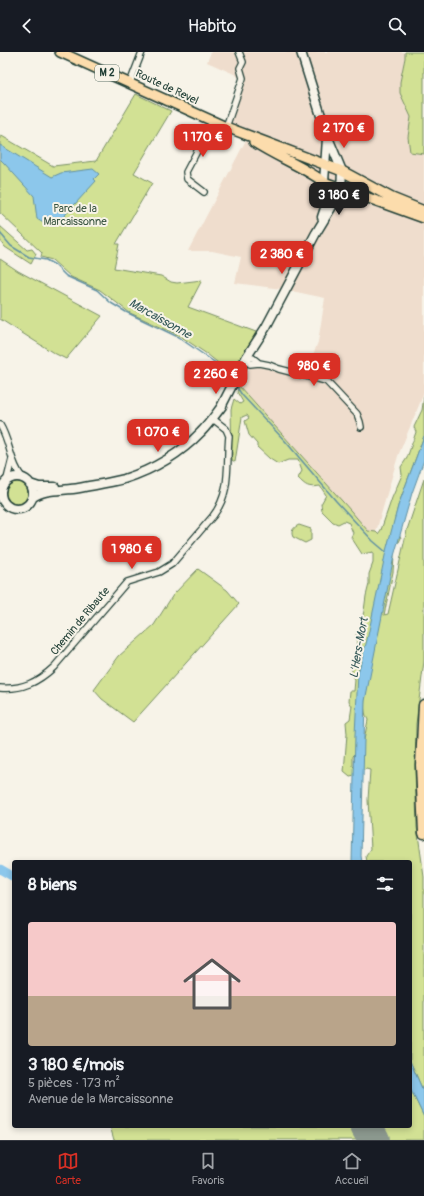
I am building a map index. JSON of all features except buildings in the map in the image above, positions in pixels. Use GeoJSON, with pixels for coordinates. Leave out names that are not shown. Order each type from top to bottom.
{"type":"FeatureCollection","features":[{"type":"Feature","properties":{"kind":"highway"},"geometry":{"type":"LineString","coordinates":[[424,705],[421,765],[424,833]]}},
{"type":"Feature","properties":{"kind":"main road","name":"Route de Revel"},"geometry":{"type":"LineString","coordinates":[[60,52],[213,122],[342,171],[392,198],[424,211]]}},
{"type":"Feature","properties":{"kind":"main road"},"geometry":{"type":"LineString","coordinates":[[32,498],[40,494],[123,479],[156,466],[186,445],[201,432],[213,419],[231,392],[341,189],[342,171],[327,135],[301,52]]}},
{"type":"Feature","properties":{"kind":"main road","name":"Route de Revel"},"geometry":{"type":"LineString","coordinates":[[244,134],[263,147],[324,182],[424,218]]}},
{"type":"Feature","properties":{"kind":"main road"},"geometry":{"type":"LineString","coordinates":[[316,233],[327,202],[327,192],[324,182],[324,164],[327,135]]}},
{"type":"Feature","properties":{"kind":"main road"},"geometry":{"type":"LineString","coordinates":[[14,477],[22,477],[30,484],[33,490],[32,498],[27,506],[18,509],[10,508],[1,501],[1,488],[7,480],[14,477]]}},
{"type":"Feature","properties":{"kind":"main road"},"geometry":{"type":"LineString","coordinates":[[30,484],[39,487],[89,485]]}},
{"type":"Feature","properties":{"kind":"street"},"geometry":{"type":"LineString","coordinates":[[130,83],[142,52]]}},
{"type":"Feature","properties":{"kind":"street"},"geometry":{"type":"LineString","coordinates":[[226,127],[242,78],[240,68],[243,62],[239,52]]}},
{"type":"Feature","properties":{"kind":"street"},"geometry":{"type":"LineString","coordinates":[[204,192],[187,179],[186,172],[213,122]]}},
{"type":"Feature","properties":{"kind":"street"},"geometry":{"type":"LineString","coordinates":[[249,359],[254,364],[259,364],[326,382],[357,414],[361,427]]}},
{"type":"Feature","properties":{"kind":"street","name":"Chemin de Ribaute"},"geometry":{"type":"LineString","coordinates":[[0,688],[13,689],[22,687],[29,685],[45,676],[127,582],[159,572],[172,564],[213,516],[224,496],[229,436],[226,429],[213,419]]}},
{"type":"Feature","properties":{"kind":"street"},"geometry":{"type":"LineString","coordinates":[[0,425],[8,442],[12,458],[22,477]]}},
{"type":"Feature","properties":{"kind":"street"},"geometry":{"type":"LineString","coordinates":[[7,480],[12,458]]}},
{"type":"Feature","properties":{"kind":"shaded area"},"geometry":{"type":"Polygon","coordinates":[[[211,52],[405,52],[400,82],[400,93],[411,117],[408,137],[410,152],[424,154],[424,393],[398,456],[376,532],[368,532],[239,386],[251,366],[268,368],[280,373],[294,376],[296,367],[313,355],[318,342],[325,298],[282,289],[235,283],[241,257],[212,251],[188,251],[246,140],[222,128],[240,78],[207,62],[211,52]]]}},
{"type":"Feature","properties":{"kind":"green space"},"geometry":{"type":"Polygon","coordinates":[[[405,52],[424,52],[424,154],[410,152],[408,137],[411,117],[400,93],[400,82],[405,52]]]}},
{"type":"Feature","properties":{"kind":"green space","name":"Parc de la Marcaissonne"},"geometry":{"type":"Polygon","coordinates":[[[136,94],[171,111],[134,173],[152,183],[116,244],[119,244],[114,268],[161,276],[171,282],[177,283],[202,280],[188,307],[256,332],[234,374],[180,336],[130,313],[100,290],[71,277],[52,260],[41,257],[42,253],[0,213],[0,135],[53,166],[96,161],[136,94]]]}},
{"type":"Feature","properties":{"kind":"green space"},"geometry":{"type":"Polygon","coordinates":[[[0,226],[27,250],[32,249],[36,254],[31,264],[5,247],[0,240],[0,226]]]}},
{"type":"Feature","properties":{"kind":"green space"},"geometry":{"type":"Polygon","coordinates":[[[0,259],[18,271],[102,316],[66,359],[52,352],[0,319],[0,259]]]}},
{"type":"Feature","properties":{"kind":"green space"},"geometry":{"type":"Polygon","coordinates":[[[239,386],[368,531],[376,532],[378,534],[381,530],[402,475],[401,467],[407,458],[416,432],[414,427],[422,410],[424,397],[424,436],[398,506],[394,523],[401,538],[399,542],[389,545],[394,556],[393,572],[384,615],[388,614],[407,530],[424,479],[424,661],[416,724],[415,770],[417,827],[424,877],[424,1093],[412,1066],[412,860],[367,860],[366,856],[371,849],[368,800],[370,770],[366,769],[360,772],[355,754],[353,756],[353,766],[356,769],[355,776],[350,777],[344,772],[347,734],[346,722],[350,719],[352,706],[349,701],[350,691],[354,691],[355,680],[352,676],[352,661],[357,652],[356,635],[359,631],[364,611],[369,584],[369,574],[373,563],[373,552],[362,554],[351,537],[353,533],[349,523],[344,521],[338,524],[333,522],[322,511],[321,504],[326,495],[320,486],[308,486],[298,478],[302,471],[298,460],[288,460],[278,464],[257,447],[257,444],[249,435],[245,421],[249,418],[247,415],[242,417],[235,462],[232,460],[231,409],[234,399],[240,404],[243,402],[237,392],[239,386]],[[367,688],[358,729],[364,740],[368,720],[365,712],[367,688]]]}},
{"type":"Feature","properties":{"kind":"green space"},"geometry":{"type":"Polygon","coordinates":[[[13,482],[21,482],[28,489],[28,497],[21,504],[13,504],[6,497],[6,489],[13,482]]]}},
{"type":"Feature","properties":{"kind":"green space"},"geometry":{"type":"Polygon","coordinates":[[[299,525],[311,529],[311,540],[305,543],[293,537],[293,530],[299,525]]]}},
{"type":"Feature","properties":{"kind":"green space"},"geometry":{"type":"Polygon","coordinates":[[[198,569],[227,590],[239,604],[133,722],[102,699],[94,690],[119,656],[154,625],[173,595],[198,569]]]}},
{"type":"Feature","properties":{"kind":"green space"},"geometry":{"type":"Polygon","coordinates":[[[412,1092],[424,1117],[424,1140],[114,1140],[111,1128],[412,1128],[412,1092]]]}},
{"type":"Feature","properties":{"kind":"water"},"geometry":{"type":"Polygon","coordinates":[[[0,145],[52,177],[61,173],[93,169],[99,174],[94,179],[96,181],[55,226],[45,224],[37,219],[34,196],[0,159],[0,145]]]}},
{"type":"Feature","properties":{"kind":"water"},"geometry":{"type":"Polygon","coordinates":[[[424,436],[424,460],[412,493],[394,556],[365,701],[362,860],[352,860],[358,673],[398,506],[424,436]]]}},
{"type":"Feature","properties":{"kind":"water"},"geometry":{"type":"Polygon","coordinates":[[[412,1066],[424,1093],[424,1117],[412,1092],[412,1066]]]}},
{"type":"Feature","properties":{"kind":"waterway","name":"Marcaissonne"},"geometry":{"type":"LineString","coordinates":[[0,233],[11,246],[29,257],[46,260],[55,265],[66,276],[97,290],[111,303],[126,312],[178,337],[220,366],[232,380]]}},
{"type":"Feature","properties":{"kind":"waterway","name":"Marcaissonne"},"geometry":{"type":"LineString","coordinates":[[236,386],[242,395],[286,442],[336,501],[373,541],[386,552]]}},
{"type":"Feature","properties":{"kind":"waterway"},"geometry":{"type":"LineString","coordinates":[[0,869],[12,876]]}},
{"type":"Feature","properties":{"kind":"runway"},"geometry":{"type":"LineString","coordinates":[[367,1128],[374,1140]]}},
{"type":"Feature","properties":{"kind":"water label","name":"L'Hers-Mort"},"geometry":{"type":"Point","coordinates":[359,648]}}]}
